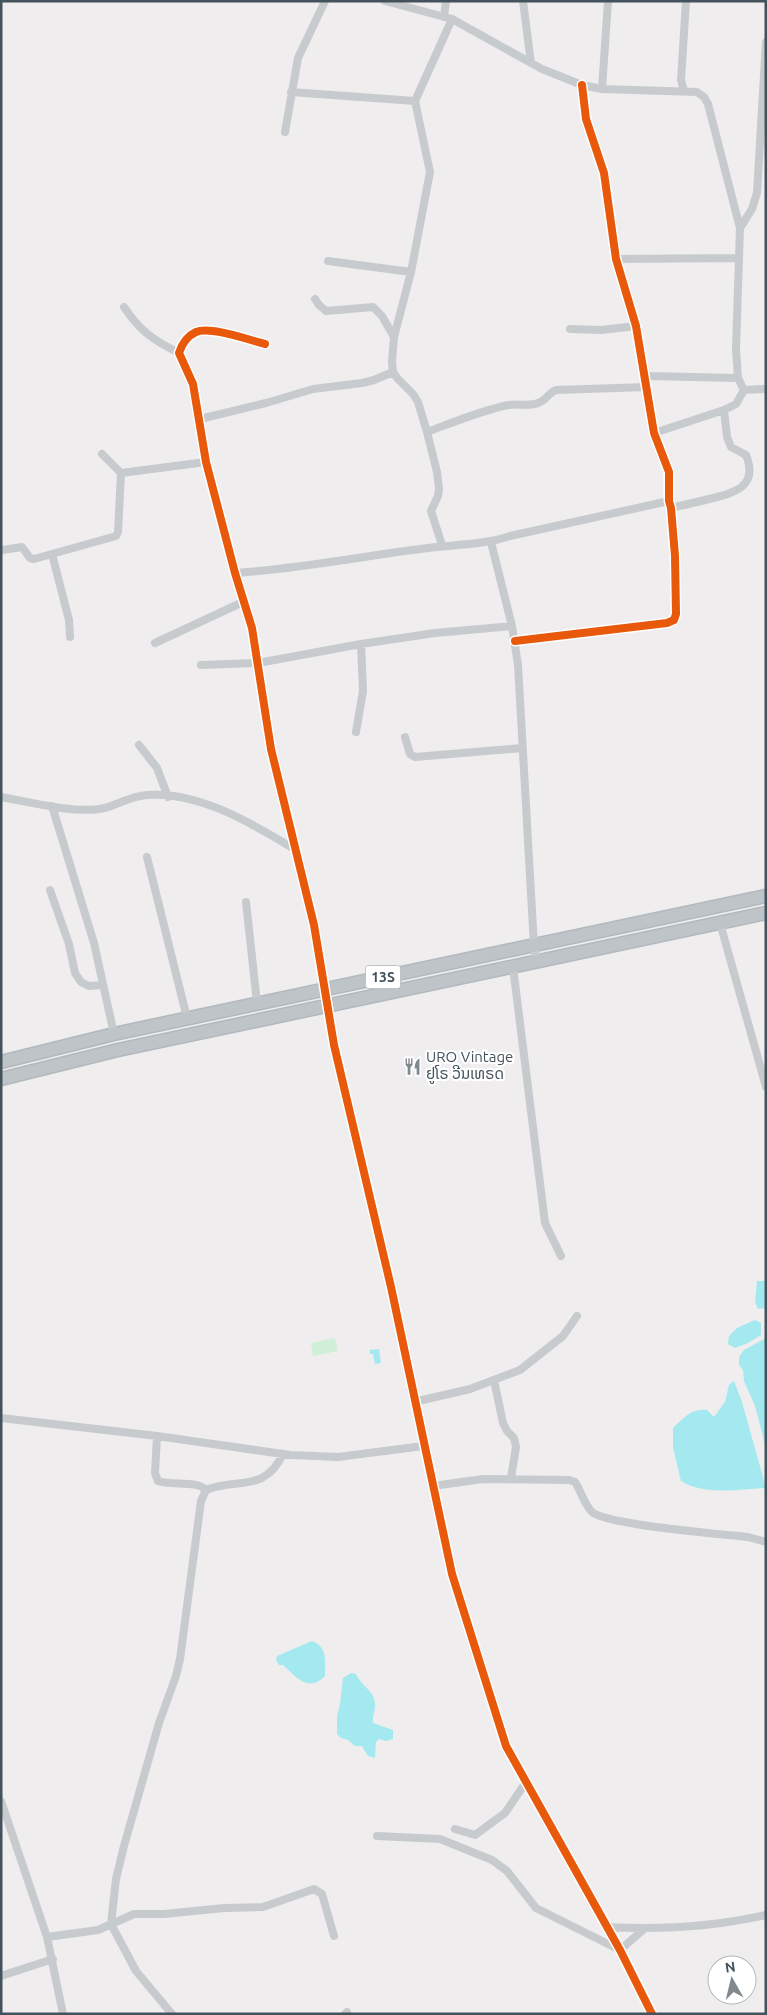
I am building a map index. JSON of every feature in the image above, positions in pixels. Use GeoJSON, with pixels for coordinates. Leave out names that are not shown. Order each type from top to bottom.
{"type":"FeatureCollection","features":[{"type":"Feature","properties":{"kind":"highway","name":"13S"},"geometry":{"type":"LineString","coordinates":[[1,1062],[85,1040],[766,896]]}},
{"type":"Feature","properties":{"kind":"highway","name":"13S"},"geometry":{"type":"LineString","coordinates":[[1,1079],[87,1057],[766,913]]}},
{"type":"Feature","properties":{"kind":"highway"},"geometry":{"type":"LineString","coordinates":[[85,1040],[87,1057]]}},
{"type":"Feature","properties":{"kind":"street"},"geometry":{"type":"LineString","coordinates":[[285,132],[298,58],[326,1]]}},
{"type":"Feature","properties":{"kind":"street"},"geometry":{"type":"LineString","coordinates":[[385,1],[452,19],[531,64],[562,79],[602,89],[697,92],[704,97],[708,104],[740,228],[738,258],[738,378],[744,390]]}},
{"type":"Feature","properties":{"kind":"street"},"geometry":{"type":"LineString","coordinates":[[444,17],[446,1]]}},
{"type":"Feature","properties":{"kind":"street"},"geometry":{"type":"LineString","coordinates":[[524,1],[531,64]]}},
{"type":"Feature","properties":{"kind":"street"},"geometry":{"type":"LineString","coordinates":[[602,89],[608,1]]}},
{"type":"Feature","properties":{"kind":"street"},"geometry":{"type":"LineString","coordinates":[[684,91],[681,80],[686,1]]}},
{"type":"Feature","properties":{"kind":"street"},"geometry":{"type":"LineString","coordinates":[[442,546],[431,512],[439,489],[427,432],[413,394],[393,372],[392,362],[394,337],[411,272],[430,172],[415,101],[452,19]]}},
{"type":"Feature","properties":{"kind":"street"},"geometry":{"type":"LineString","coordinates":[[740,228],[752,209],[757,193],[766,42]]}},
{"type":"Feature","properties":{"kind":"street"},"geometry":{"type":"LineString","coordinates":[[514,641],[667,623],[674,620],[676,614],[675,556],[669,472],[654,433],[646,376],[636,326],[616,259],[604,173],[586,120],[582,85]]}},
{"type":"Feature","properties":{"kind":"street"},"geometry":{"type":"LineString","coordinates":[[291,92],[415,101]]}},
{"type":"Feature","properties":{"kind":"street"},"geometry":{"type":"LineString","coordinates":[[616,259],[738,258]]}},
{"type":"Feature","properties":{"kind":"street"},"geometry":{"type":"LineString","coordinates":[[328,261],[411,272]]}},
{"type":"Feature","properties":{"kind":"street"},"geometry":{"type":"LineString","coordinates":[[315,299],[318,305],[326,311],[373,307],[382,316],[394,337]]}},
{"type":"Feature","properties":{"kind":"street"},"geometry":{"type":"LineString","coordinates":[[124,307],[136,325],[152,340],[178,353],[193,384],[206,462],[243,602],[252,628],[271,749],[314,925],[334,1045],[391,1287],[423,1446],[452,1574],[480,1666],[506,1746],[620,1950],[652,2014]]}},
{"type":"Feature","properties":{"kind":"street"},"geometry":{"type":"LineString","coordinates":[[570,329],[601,330],[636,326]]}},
{"type":"Feature","properties":{"kind":"street"},"geometry":{"type":"LineString","coordinates":[[178,353],[189,336],[197,331],[210,330],[265,344]]}},
{"type":"Feature","properties":{"kind":"street"},"geometry":{"type":"LineString","coordinates":[[200,419],[313,389],[368,382],[393,372]]}},
{"type":"Feature","properties":{"kind":"street"},"geometry":{"type":"LineString","coordinates":[[646,376],[738,378]]}},
{"type":"Feature","properties":{"kind":"street"},"geometry":{"type":"LineString","coordinates":[[427,432],[476,414],[508,405],[540,403],[546,399],[549,393],[556,390],[647,387]]}},
{"type":"Feature","properties":{"kind":"street"},"geometry":{"type":"LineString","coordinates":[[744,390],[766,389]]}},
{"type":"Feature","properties":{"kind":"street"},"geometry":{"type":"LineString","coordinates":[[654,433],[724,410],[736,404],[744,390]]}},
{"type":"Feature","properties":{"kind":"street"},"geometry":{"type":"LineString","coordinates":[[235,573],[276,570],[442,546],[491,542],[530,531],[732,493],[743,487],[748,479],[749,462],[746,454],[731,447],[727,437],[724,410]]}},
{"type":"Feature","properties":{"kind":"street"},"geometry":{"type":"LineString","coordinates":[[2,550],[22,547],[30,558],[34,559],[116,536],[118,532],[121,473],[102,454]]}},
{"type":"Feature","properties":{"kind":"street"},"geometry":{"type":"LineString","coordinates":[[121,473],[206,462]]}},
{"type":"Feature","properties":{"kind":"street"},"geometry":{"type":"LineString","coordinates":[[491,542],[512,626],[518,665],[534,946],[538,962]]}},
{"type":"Feature","properties":{"kind":"street"},"geometry":{"type":"LineString","coordinates":[[52,554],[69,620],[70,637]]}},
{"type":"Feature","properties":{"kind":"street"},"geometry":{"type":"LineString","coordinates":[[155,643],[243,602]]}},
{"type":"Feature","properties":{"kind":"street"},"geometry":{"type":"LineString","coordinates":[[201,665],[258,663],[361,644],[435,633],[512,626]]}},
{"type":"Feature","properties":{"kind":"street"},"geometry":{"type":"LineString","coordinates":[[356,732],[363,691],[361,644]]}},
{"type":"Feature","properties":{"kind":"street"},"geometry":{"type":"LineString","coordinates":[[406,737],[410,754],[415,757],[522,748]]}},
{"type":"Feature","properties":{"kind":"street"},"geometry":{"type":"LineString","coordinates":[[138,745],[157,768],[168,797]]}},
{"type":"Feature","properties":{"kind":"street"},"geometry":{"type":"LineString","coordinates":[[1,797],[87,810],[102,808],[123,800],[147,795],[168,797],[218,808],[296,850]]}},
{"type":"Feature","properties":{"kind":"street"},"geometry":{"type":"LineString","coordinates":[[52,806],[94,943],[114,1034]]}},
{"type":"Feature","properties":{"kind":"street"},"geometry":{"type":"LineString","coordinates":[[147,857],[187,1018]]}},
{"type":"Feature","properties":{"kind":"street"},"geometry":{"type":"LineString","coordinates":[[50,890],[69,944],[75,973],[81,982],[89,986],[103,985]]}},
{"type":"Feature","properties":{"kind":"street"},"geometry":{"type":"LineString","coordinates":[[246,902],[257,1003]]}},
{"type":"Feature","properties":{"kind":"street"},"geometry":{"type":"LineString","coordinates":[[720,923],[766,1086]]}},
{"type":"Feature","properties":{"kind":"street"},"geometry":{"type":"LineString","coordinates":[[513,967],[545,1223],[561,1256]]}},
{"type":"Feature","properties":{"kind":"street"},"geometry":{"type":"LineString","coordinates":[[414,1402],[470,1389],[520,1370],[563,1336],[577,1316]]}},
{"type":"Feature","properties":{"kind":"street"},"geometry":{"type":"LineString","coordinates":[[494,1380],[503,1423],[507,1432],[514,1438],[516,1448],[511,1478]]}},
{"type":"Feature","properties":{"kind":"street"},"geometry":{"type":"LineString","coordinates":[[1,1418],[157,1436],[283,1454],[338,1457],[423,1446]]}},
{"type":"Feature","properties":{"kind":"street"},"geometry":{"type":"LineString","coordinates":[[157,1436],[156,1478],[162,1482],[175,1485],[196,1484],[206,1490],[257,1480],[278,1466],[283,1454]]}},
{"type":"Feature","properties":{"kind":"street"},"geometry":{"type":"LineString","coordinates":[[433,1486],[483,1479],[570,1480],[575,1482],[594,1513],[604,1518],[629,1523],[748,1537],[766,1542]]}},
{"type":"Feature","properties":{"kind":"street"},"geometry":{"type":"LineString","coordinates":[[172,2014],[136,1971],[111,1924],[116,1879],[124,1846],[159,1723],[180,1659],[200,1511],[203,1494],[206,1490]]}},
{"type":"Feature","properties":{"kind":"street"},"geometry":{"type":"LineString","coordinates":[[454,1829],[475,1835],[505,1813],[526,1782]]}},
{"type":"Feature","properties":{"kind":"street"},"geometry":{"type":"LineString","coordinates":[[1,1801],[47,1936],[63,2014]]}},
{"type":"Feature","properties":{"kind":"street"},"geometry":{"type":"LineString","coordinates":[[377,1836],[440,1839],[492,1860],[506,1871],[536,1908],[620,1950]]}},
{"type":"Feature","properties":{"kind":"street"},"geometry":{"type":"LineString","coordinates":[[47,1936],[98,1930],[134,1914],[170,1914],[224,1908],[263,1907],[314,1889],[322,1894],[334,1936]]}},
{"type":"Feature","properties":{"kind":"street"},"geometry":{"type":"LineString","coordinates":[[606,1927],[644,1929],[720,1924],[766,1915]]}},
{"type":"Feature","properties":{"kind":"street"},"geometry":{"type":"LineString","coordinates":[[620,1950],[644,1929]]}},
{"type":"Feature","properties":{"kind":"street"},"geometry":{"type":"LineString","coordinates":[[1,1976],[53,1959]]}},
{"type":"Feature","properties":{"kind":"green space"},"geometry":{"type":"Polygon","coordinates":[[[335,1338],[338,1351],[313,1356],[311,1343],[335,1338]]]}},
{"type":"Feature","properties":{"kind":"water"},"geometry":{"type":"Polygon","coordinates":[[[757,1281],[766,1281],[766,1308],[758,1309],[755,1302],[757,1281]]]}},
{"type":"Feature","properties":{"kind":"water"},"geometry":{"type":"Polygon","coordinates":[[[755,1320],[761,1323],[761,1335],[735,1348],[728,1344],[729,1336],[737,1328],[755,1320]]]}},
{"type":"Feature","properties":{"kind":"water"},"geometry":{"type":"Polygon","coordinates":[[[766,1338],[766,1448],[755,1406],[744,1381],[743,1370],[739,1365],[739,1357],[744,1350],[766,1338]]]}},
{"type":"Feature","properties":{"kind":"water"},"geometry":{"type":"Polygon","coordinates":[[[379,1349],[381,1363],[375,1364],[370,1350],[379,1349]]]}},
{"type":"Feature","properties":{"kind":"water"},"geometry":{"type":"Polygon","coordinates":[[[734,1381],[742,1402],[766,1488],[711,1490],[690,1486],[681,1481],[673,1447],[673,1428],[692,1412],[707,1410],[714,1417],[725,1402],[729,1385],[734,1381]]]}},
{"type":"Feature","properties":{"kind":"water"},"geometry":{"type":"Polygon","coordinates":[[[312,1641],[321,1647],[323,1651],[325,1676],[319,1681],[308,1683],[298,1678],[283,1665],[279,1665],[276,1660],[277,1656],[312,1641]]]}},
{"type":"Feature","properties":{"kind":"water"},"geometry":{"type":"Polygon","coordinates":[[[351,1673],[356,1674],[373,1695],[375,1706],[373,1723],[393,1730],[393,1739],[386,1741],[379,1739],[376,1742],[375,1758],[368,1756],[362,1746],[355,1746],[337,1734],[337,1716],[343,1678],[351,1673]]]}},
{"type":"Feature","properties":{"kind":"cycle path"},"geometry":{"type":"LineString","coordinates":[[515,641],[667,623],[674,620],[676,614],[675,556],[669,501],[669,472],[654,433],[636,326],[616,259],[604,173],[586,119],[582,85]]}},
{"type":"Feature","properties":{"kind":"cycle path"},"geometry":{"type":"LineString","coordinates":[[265,344],[220,332],[202,331],[196,332],[187,338],[179,353],[193,384],[206,462],[235,573],[252,628],[271,749],[314,925],[334,1045],[391,1287],[452,1574],[506,1746],[620,1950],[652,2014]]}},
{"type":"Feature","properties":{"kind":"place","name":"URO Vintage ຢູໂຣ ວີນເທຣດ"},"geometry":{"type":"Point","coordinates":[412,1066]}}]}
